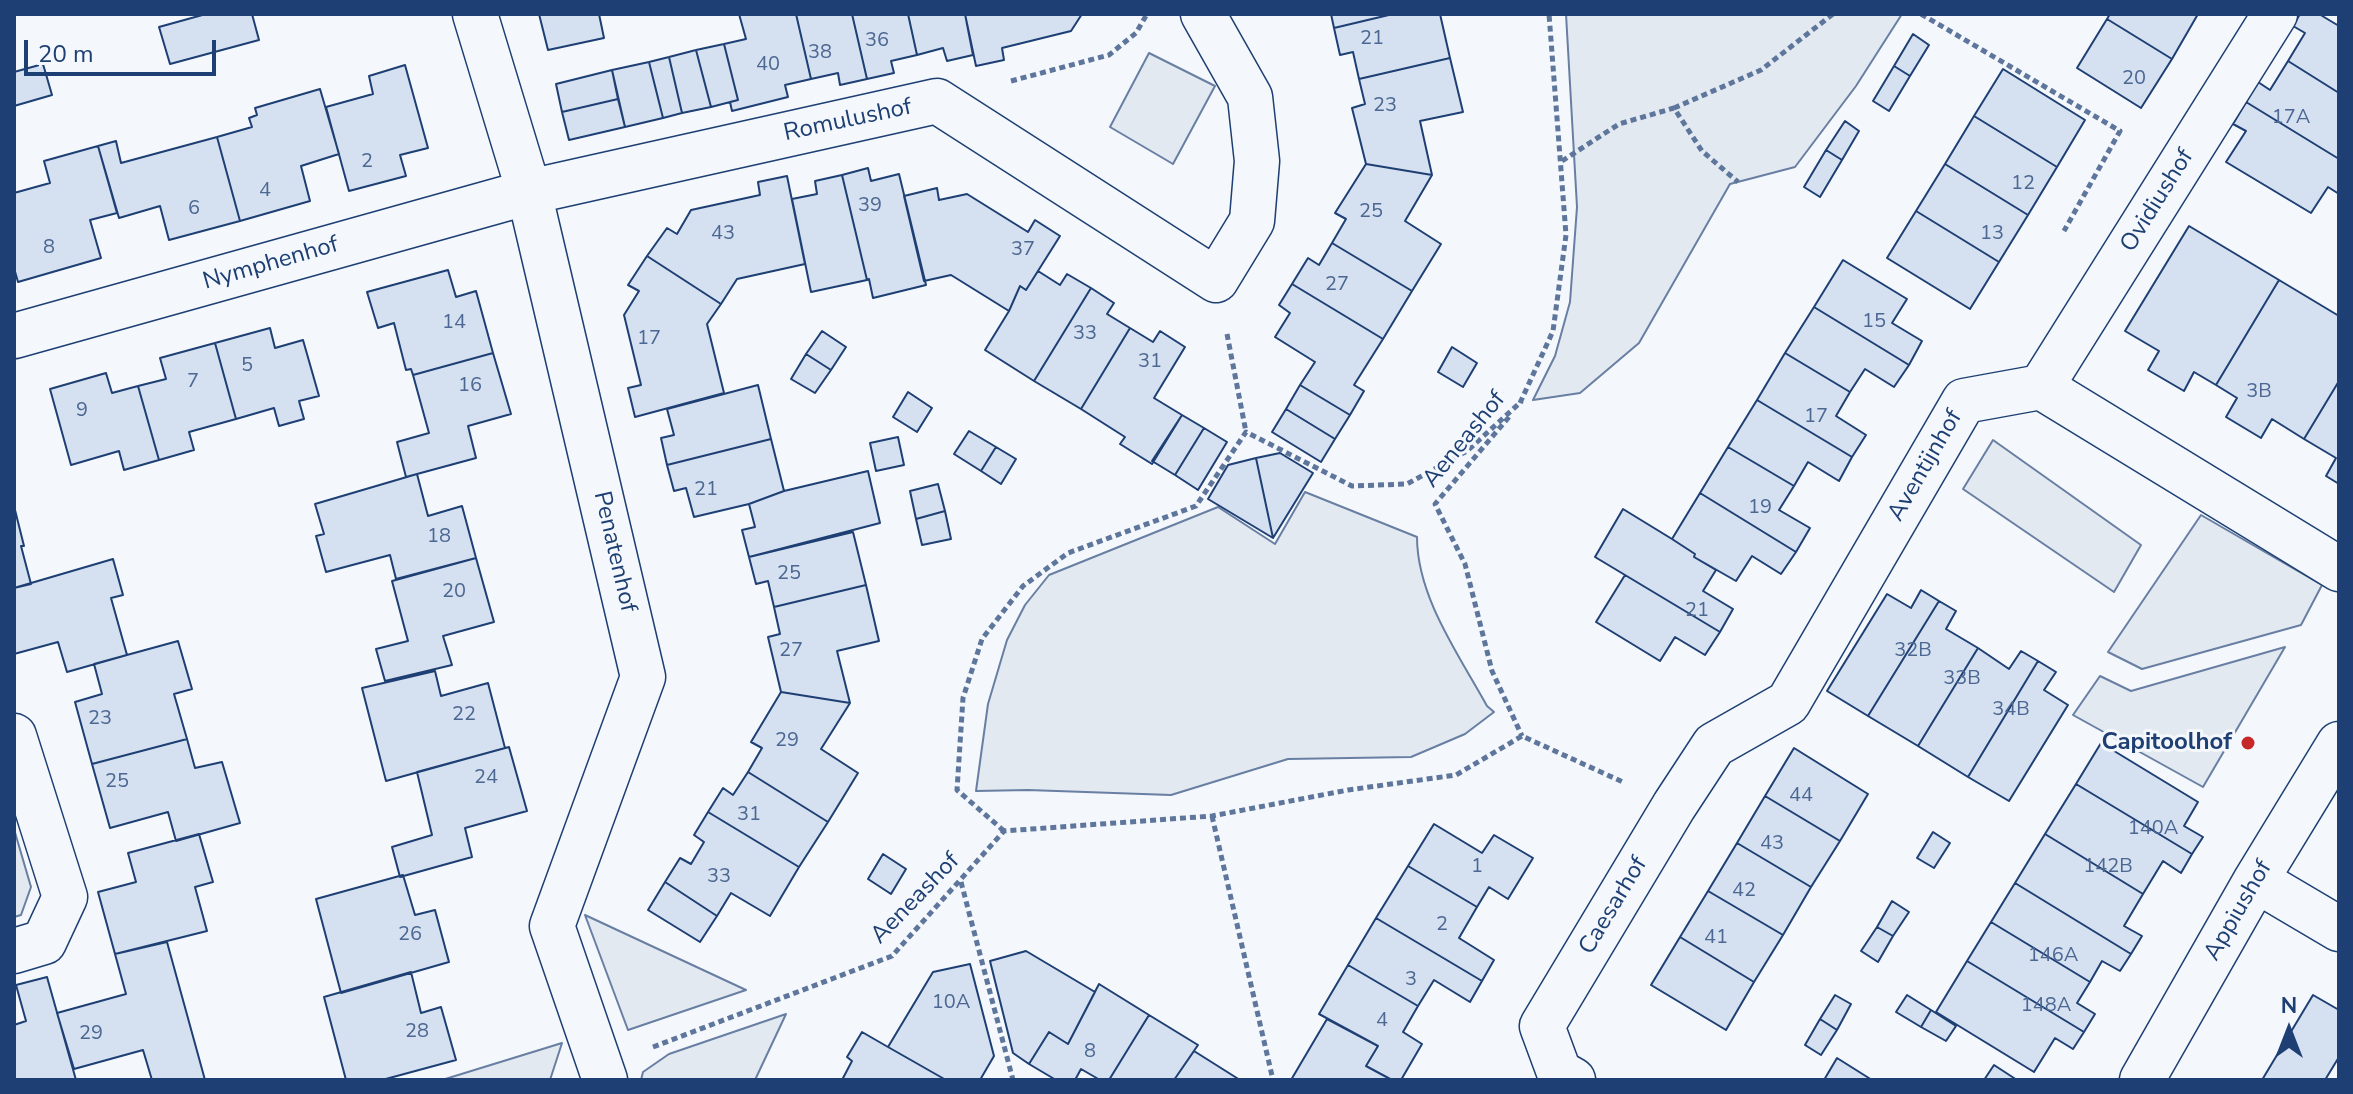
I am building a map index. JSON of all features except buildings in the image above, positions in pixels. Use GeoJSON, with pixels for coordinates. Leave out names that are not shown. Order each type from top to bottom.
{"type":"FeatureCollection","features":[{"type":"Feature","properties":{"kind":"street","name":"Penatenhof"},"geometry":{"type":"LineString","coordinates":[[475,14],[529,192],[643,677],[552,926],[605,1080]]}},
{"type":"Feature","properties":{"kind":"street"},"geometry":{"type":"LineString","coordinates":[[937,101],[1216,280],[1252,221],[1257,161],[1250,97],[1203,14]]}},
{"type":"Feature","properties":{"kind":"street","name":"Ovidiushof"},"geometry":{"type":"LineString","coordinates":[[2041,387],[2275,14]]}},
{"type":"Feature","properties":{"kind":"street","name":"Romulushof"},"geometry":{"type":"LineString","coordinates":[[529,192],[937,101]]}},
{"type":"Feature","properties":{"kind":"street","name":"Nymphenhof"},"geometry":{"type":"LineString","coordinates":[[14,336],[529,192]]}},
{"type":"Feature","properties":{"kind":"street"},"geometry":{"type":"LineString","coordinates":[[2041,387],[2339,569]]}},
{"type":"Feature","properties":{"kind":"street","name":"Aventijnhof"},"geometry":{"type":"LineString","coordinates":[[1714,745],[1788,703],[1964,401],[2041,387]]}},
{"type":"Feature","properties":{"kind":"street"},"geometry":{"type":"LineString","coordinates":[[14,736],[65,897],[44,942],[14,951]]}},
{"type":"Feature","properties":{"kind":"street","name":"Appiushof"},"geometry":{"type":"LineString","coordinates":[[2142,1080],[2256,880],[2339,744]]}},
{"type":"Feature","properties":{"kind":"street","name":"Caesarhof"},"geometry":{"type":"LineString","coordinates":[[1556,1077],[1542,1026],[1714,745]]}},
{"type":"Feature","properties":{"kind":"street"},"geometry":{"type":"LineString","coordinates":[[2256,880],[2339,929]]}},
{"type":"Feature","properties":{"kind":"path","name":"Romulushof"},"geometry":{"type":"LineString","coordinates":[[937,101],[1109,55],[1136,33],[1147,14]]}},
{"type":"Feature","properties":{"kind":"path","name":"Aeneashof"},"geometry":{"type":"LineString","coordinates":[[1522,736],[1492,671],[1465,564],[1435,504],[1522,401],[1553,331],[1566,235],[1549,14]]}},
{"type":"Feature","properties":{"kind":"path"},"geometry":{"type":"LineString","coordinates":[[1561,162],[1619,124],[1674,108],[1761,70],[1833,14]]}},
{"type":"Feature","properties":{"kind":"path"},"geometry":{"type":"LineString","coordinates":[[1921,14],[2120,131],[2064,231]]}},
{"type":"Feature","properties":{"kind":"path"},"geometry":{"type":"LineString","coordinates":[[1674,108],[1702,151],[1738,182]]}},
{"type":"Feature","properties":{"kind":"path"},"geometry":{"type":"LineString","coordinates":[[1216,280],[1246,432],[1196,506],[1068,553],[1023,586],[982,639],[963,698],[957,790],[1004,831],[1212,816],[1348,790],[1456,775],[1522,736],[1674,806]]}},
{"type":"Feature","properties":{"kind":"path"},"geometry":{"type":"LineString","coordinates":[[1246,432],[1352,486],[1407,484],[1467,451],[1522,401]]}},
{"type":"Feature","properties":{"kind":"path"},"geometry":{"type":"LineString","coordinates":[[1212,816],[1273,1080]]}},
{"type":"Feature","properties":{"kind":"path","name":"Aeneashof"},"geometry":{"type":"LineString","coordinates":[[644,1053],[655,1045],[892,956],[1004,831]]}},
{"type":"Feature","properties":{"kind":"path"},"geometry":{"type":"LineString","coordinates":[[961,881],[1013,1080]]}},
{"type":"Feature","properties":{"kind":"shaded area"},"geometry":{"type":"Polygon","coordinates":[[[1566,14],[1902,14],[1856,86],[1795,167],[1730,184],[1639,343],[1580,393],[1533,400],[1555,356],[1570,302],[1577,207],[1566,14]]]}},
{"type":"Feature","properties":{"kind":"shaded area"},"geometry":{"type":"Polygon","coordinates":[[[1149,53],[1215,86],[1173,164],[1110,127],[1149,53]]]}},
{"type":"Feature","properties":{"kind":"shaded area"},"geometry":{"type":"Polygon","coordinates":[[[1993,440],[2141,545],[2114,592],[1963,489],[1993,440]]]}},
{"type":"Feature","properties":{"kind":"shaded area"},"geometry":{"type":"Polygon","coordinates":[[[1305,492],[1417,537],[1424,582],[1432,603],[1464,667],[1487,706],[1494,712],[1465,734],[1411,757],[1288,759],[1171,795],[976,791],[988,704],[1007,640],[1025,605],[1049,575],[1218,507],[1275,544],[1305,492]]]}},
{"type":"Feature","properties":{"kind":"shaded area"},"geometry":{"type":"Polygon","coordinates":[[[2201,515],[2322,585],[2301,625],[2142,669],[2108,652],[2201,515]]]}},
{"type":"Feature","properties":{"kind":"shaded area"},"geometry":{"type":"Polygon","coordinates":[[[2285,647],[2203,787],[2073,715],[2100,676],[2131,691],[2285,647]]]}},
{"type":"Feature","properties":{"kind":"shaded area"},"geometry":{"type":"Polygon","coordinates":[[[14,829],[31,887],[21,915],[14,917],[14,829]]]}},
{"type":"Feature","properties":{"kind":"shaded area"},"geometry":{"type":"Polygon","coordinates":[[[585,915],[746,990],[628,1030],[585,915]]]}},
{"type":"Feature","properties":{"kind":"shaded area"},"geometry":{"type":"Polygon","coordinates":[[[786,1014],[755,1080],[641,1080],[643,1072],[669,1054],[786,1014]]]}},
{"type":"Feature","properties":{"kind":"shaded area"},"geometry":{"type":"Polygon","coordinates":[[[562,1043],[550,1080],[442,1080],[562,1043]]]}},
{"type":"Feature","properties":{"kind":"place","name":"Capitoolhof"},"geometry":{"type":"Point","coordinates":[2248,743]}}]}
